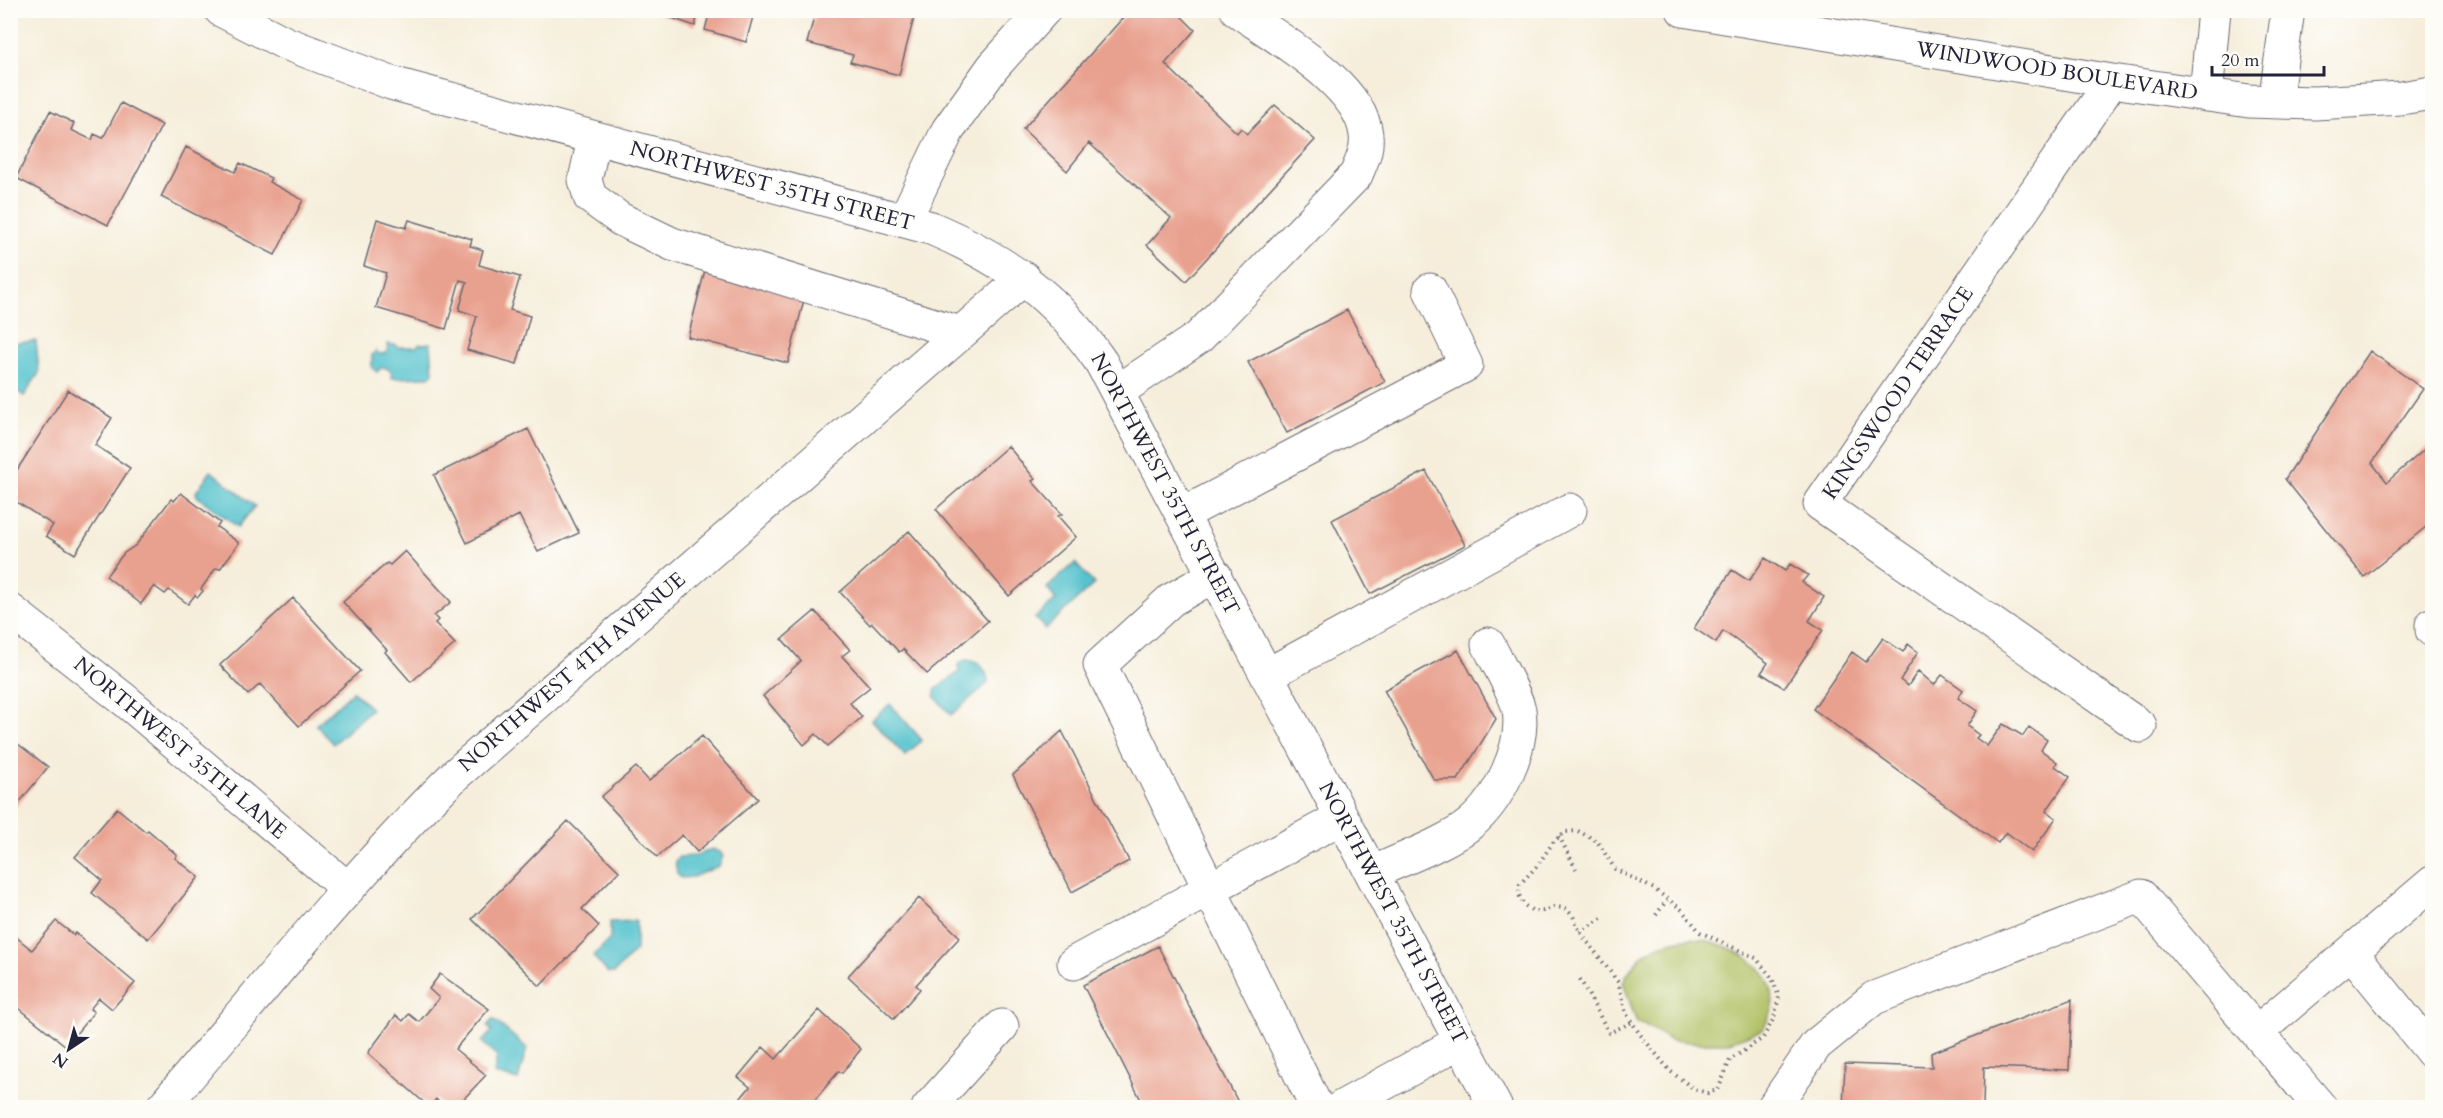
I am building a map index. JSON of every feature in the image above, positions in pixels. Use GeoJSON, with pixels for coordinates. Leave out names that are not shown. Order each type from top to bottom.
{"type":"FeatureCollection","features":[{"type":"Feature","properties":{"kind":"street","name":"NORTHWEST 35TH STREET"},"geometry":{"type":"LineString","coordinates":[[221,10],[285,43],[391,83],[931,228],[964,242],[1024,278],[1063,314],[1085,339],[1118,392],[1496,1107]]}},
{"type":"Feature","properties":{"kind":"street"},"geometry":{"type":"LineString","coordinates":[[904,221],[948,130],[993,67],[1044,10]]}},
{"type":"Feature","properties":{"kind":"street"},"geometry":{"type":"LineString","coordinates":[[1118,392],[1199,337],[1356,175],[1365,154],[1366,135],[1360,116],[1343,92],[1307,57],[1237,10]]}},
{"type":"Feature","properties":{"kind":"street","name":"WINDWOOD BOULEVARD"},"geometry":{"type":"LineString","coordinates":[[1683,10],[2206,95],[2276,102],[2315,103],[2401,98],[2433,93]]}},
{"type":"Feature","properties":{"kind":"street"},"geometry":{"type":"LineString","coordinates":[[2206,95],[2214,10]]}},
{"type":"Feature","properties":{"kind":"street"},"geometry":{"type":"LineString","coordinates":[[2276,102],[2288,10]]}},
{"type":"Feature","properties":{"kind":"street","name":"KINGSWOOD TERRACE"},"geometry":{"type":"LineString","coordinates":[[2112,81],[1820,504],[2140,726]]}},
{"type":"Feature","properties":{"kind":"street"},"geometry":{"type":"LineString","coordinates":[[594,139],[585,180],[590,197],[620,219],[672,244],[960,333]]}},
{"type":"Feature","properties":{"kind":"street","name":"NORTHWEST 4TH AVENUE"},"geometry":{"type":"LineString","coordinates":[[162,1107],[348,889],[402,828],[455,775],[1024,278]]}},
{"type":"Feature","properties":{"kind":"street"},"geometry":{"type":"LineString","coordinates":[[1183,514],[1466,364],[1430,290]]}},
{"type":"Feature","properties":{"kind":"street"},"geometry":{"type":"LineString","coordinates":[[1267,675],[1570,510]]}},
{"type":"Feature","properties":{"kind":"street"},"geometry":{"type":"LineString","coordinates":[[1215,575],[1171,600],[1100,665],[1317,1107]]}},
{"type":"Feature","properties":{"kind":"street","name":"NORTHWEST 35TH LANE"},"geometry":{"type":"LineString","coordinates":[[10,610],[126,700],[348,889]]}},
{"type":"Feature","properties":{"kind":"street"},"geometry":{"type":"LineString","coordinates":[[2433,625],[2433,630]]}},
{"type":"Feature","properties":{"kind":"street"},"geometry":{"type":"LineString","coordinates":[[1372,873],[1453,836],[1469,825],[1481,813],[1509,769],[1518,750],[1521,733],[1519,707],[1488,644]]}},
{"type":"Feature","properties":{"kind":"street"},"geometry":{"type":"LineString","coordinates":[[1074,963],[1342,817]]}},
{"type":"Feature","properties":{"kind":"street"},"geometry":{"type":"LineString","coordinates":[[2257,1032],[2433,883]]}},
{"type":"Feature","properties":{"kind":"street"},"geometry":{"type":"LineString","coordinates":[[1773,1107],[1816,1045],[1874,998],[2140,896],[2321,1107]]}},
{"type":"Feature","properties":{"kind":"street"},"geometry":{"type":"LineString","coordinates":[[2351,952],[2433,1052]]}},
{"type":"Feature","properties":{"kind":"street"},"geometry":{"type":"LineString","coordinates":[[928,1107],[1002,1026]]}},
{"type":"Feature","properties":{"kind":"street"},"geometry":{"type":"LineString","coordinates":[[1340,1107],[1461,1041]]}},
{"type":"Feature","properties":{"kind":"path"},"geometry":{"type":"LineString","coordinates":[[1578,831],[1597,841],[1615,868],[1654,889],[1681,909],[1700,932],[1756,958],[1772,978],[1779,997],[1774,1018],[1763,1038],[1730,1060],[1718,1090],[1707,1093],[1694,1089],[1670,1071],[1626,1013],[1618,982],[1580,932],[1573,916],[1565,908],[1554,907],[1543,911],[1533,911],[1524,905],[1519,895],[1520,884],[1537,866],[1559,836],[1565,832],[1578,831]]}},
{"type":"Feature","properties":{"kind":"path"},"geometry":{"type":"LineString","coordinates":[[1559,836],[1576,869]]}},
{"type":"Feature","properties":{"kind":"path"},"geometry":{"type":"LineString","coordinates":[[1656,915],[1667,900]]}},
{"type":"Feature","properties":{"kind":"path"},"geometry":{"type":"LineString","coordinates":[[1580,932],[1603,917]]}},
{"type":"Feature","properties":{"kind":"path"},"geometry":{"type":"LineString","coordinates":[[1580,979],[1609,1033],[1632,1022]]}},
{"type":"Feature","properties":{"kind":"green space"},"geometry":{"type":"Polygon","coordinates":[[[1692,938],[1706,940],[1735,951],[1748,958],[1759,968],[1767,979],[1772,993],[1772,1008],[1762,1030],[1727,1043],[1701,1043],[1670,1040],[1642,1023],[1637,1023],[1623,982],[1629,971],[1651,949],[1669,942],[1692,938]]]}},
{"type":"Feature","properties":{"kind":"water"},"geometry":{"type":"Polygon","coordinates":[[[36,341],[39,373],[24,396],[11,387],[11,370],[15,364],[13,343],[36,341]]]}},
{"type":"Feature","properties":{"kind":"water"},"geometry":{"type":"Polygon","coordinates":[[[431,343],[433,373],[429,377],[392,378],[392,373],[387,368],[381,368],[377,372],[372,368],[372,355],[376,351],[379,354],[386,353],[387,344],[397,347],[416,347],[420,344],[431,343]]]}},
{"type":"Feature","properties":{"kind":"water"},"geometry":{"type":"Polygon","coordinates":[[[211,471],[255,506],[238,527],[197,496],[196,492],[211,471]]]}},
{"type":"Feature","properties":{"kind":"water"},"geometry":{"type":"Polygon","coordinates":[[[1075,563],[1094,584],[1045,629],[1035,618],[1056,600],[1047,588],[1075,563]]]}},
{"type":"Feature","properties":{"kind":"water"},"geometry":{"type":"Polygon","coordinates":[[[965,660],[981,667],[988,683],[951,715],[935,697],[935,690],[959,672],[958,665],[965,660]]]}},
{"type":"Feature","properties":{"kind":"water"},"geometry":{"type":"Polygon","coordinates":[[[353,691],[371,709],[333,744],[316,725],[353,691]]]}},
{"type":"Feature","properties":{"kind":"water"},"geometry":{"type":"Polygon","coordinates":[[[890,704],[922,740],[905,756],[872,720],[890,704]]]}},
{"type":"Feature","properties":{"kind":"water"},"geometry":{"type":"Polygon","coordinates":[[[712,849],[723,856],[719,866],[693,877],[681,878],[677,874],[675,861],[679,857],[695,856],[712,849]]]}},
{"type":"Feature","properties":{"kind":"water"},"geometry":{"type":"Polygon","coordinates":[[[636,921],[636,950],[614,973],[608,973],[593,956],[610,939],[610,922],[636,921]]]}},
{"type":"Feature","properties":{"kind":"water"},"geometry":{"type":"Polygon","coordinates":[[[493,1019],[527,1048],[518,1080],[494,1074],[497,1056],[482,1042],[492,1031],[487,1026],[493,1019]]]}},
{"type":"Feature","properties":{"kind":"building"},"geometry":{"type":"Polygon","coordinates":[[[648,10],[699,10],[695,26],[648,10]]]}},
{"type":"Feature","properties":{"kind":"building"},"geometry":{"type":"Polygon","coordinates":[[[710,10],[752,10],[754,13],[746,42],[705,30],[710,10]]]}},
{"type":"Feature","properties":{"kind":"building"},"geometry":{"type":"Polygon","coordinates":[[[816,10],[916,10],[899,75],[850,62],[853,55],[807,43],[816,10]]]}},
{"type":"Feature","properties":{"kind":"building"},"geometry":{"type":"Polygon","coordinates":[[[1130,10],[1175,10],[1195,30],[1165,64],[1237,133],[1241,128],[1247,134],[1275,105],[1315,140],[1186,281],[1147,245],[1171,218],[1089,143],[1067,171],[1023,129],[1130,10]]]}},
{"type":"Feature","properties":{"kind":"building"},"geometry":{"type":"Polygon","coordinates":[[[121,103],[162,125],[108,225],[16,178],[50,111],[74,123],[71,130],[92,140],[94,134],[103,138],[121,103]]]}},
{"type":"Feature","properties":{"kind":"building"},"geometry":{"type":"Polygon","coordinates":[[[186,147],[235,172],[240,163],[271,178],[269,182],[303,200],[275,255],[161,197],[186,147]]]}},
{"type":"Feature","properties":{"kind":"building"},"geometry":{"type":"Polygon","coordinates":[[[377,219],[406,228],[409,220],[472,239],[470,246],[483,250],[479,265],[520,277],[510,310],[530,316],[517,364],[467,350],[477,316],[459,310],[467,282],[460,280],[446,329],[376,308],[386,273],[364,266],[377,219]]]}},
{"type":"Feature","properties":{"kind":"building"},"geometry":{"type":"Polygon","coordinates":[[[705,270],[805,296],[788,363],[688,337],[705,270]]]}},
{"type":"Feature","properties":{"kind":"building"},"geometry":{"type":"Polygon","coordinates":[[[1347,310],[1385,382],[1287,433],[1248,362],[1347,310]]]}},
{"type":"Feature","properties":{"kind":"building"},"geometry":{"type":"Polygon","coordinates":[[[2370,351],[2423,389],[2372,463],[2387,482],[2432,443],[2432,522],[2364,577],[2285,479],[2370,351]]]}},
{"type":"Feature","properties":{"kind":"building"},"geometry":{"type":"Polygon","coordinates":[[[68,390],[112,418],[95,445],[130,468],[75,554],[46,536],[53,525],[10,498],[10,481],[68,390]]]}},
{"type":"Feature","properties":{"kind":"building"},"geometry":{"type":"Polygon","coordinates":[[[528,429],[579,533],[538,552],[519,515],[467,543],[434,475],[528,429]]]}},
{"type":"Feature","properties":{"kind":"building"},"geometry":{"type":"Polygon","coordinates":[[[1008,446],[1035,479],[1032,481],[1062,514],[1058,516],[1076,537],[1009,596],[936,509],[1008,446]]]}},
{"type":"Feature","properties":{"kind":"building"},"geometry":{"type":"Polygon","coordinates":[[[1426,471],[1465,545],[1370,594],[1332,520],[1426,471]]]}},
{"type":"Feature","properties":{"kind":"building"},"geometry":{"type":"Polygon","coordinates":[[[181,493],[220,523],[217,527],[239,543],[220,569],[216,568],[198,597],[195,595],[188,604],[169,590],[165,594],[154,586],[141,604],[106,576],[124,553],[136,545],[171,499],[174,501],[181,493]]]}},
{"type":"Feature","properties":{"kind":"building"},"geometry":{"type":"Polygon","coordinates":[[[909,531],[988,621],[927,674],[903,649],[899,652],[872,623],[870,625],[840,592],[909,531]]]}},
{"type":"Feature","properties":{"kind":"building"},"geometry":{"type":"Polygon","coordinates":[[[405,551],[451,602],[434,616],[438,620],[435,623],[455,644],[411,682],[385,652],[387,650],[343,602],[387,563],[390,565],[405,551]]]}},
{"type":"Feature","properties":{"kind":"building"},"geometry":{"type":"Polygon","coordinates":[[[1765,558],[1785,571],[1790,564],[1808,575],[1802,582],[1824,597],[1809,621],[1823,630],[1784,688],[1761,673],[1768,663],[1723,631],[1716,643],[1694,628],[1732,570],[1749,581],[1765,558]]]}},
{"type":"Feature","properties":{"kind":"building"},"geometry":{"type":"Polygon","coordinates":[[[293,598],[360,671],[299,726],[260,684],[248,695],[220,665],[293,598]]]}},
{"type":"Feature","properties":{"kind":"building"},"geometry":{"type":"Polygon","coordinates":[[[815,611],[850,650],[842,656],[870,687],[850,703],[862,717],[828,746],[816,734],[804,745],[763,696],[801,661],[782,639],[815,611]]]}},
{"type":"Feature","properties":{"kind":"building"},"geometry":{"type":"Polygon","coordinates":[[[1883,638],[1903,652],[1908,644],[1918,652],[1900,680],[1908,686],[1918,671],[1934,685],[1942,675],[1963,690],[1958,698],[1977,711],[1967,726],[1979,735],[1976,738],[1987,746],[2003,724],[2023,736],[2029,727],[2047,740],[2041,750],[2057,762],[2055,766],[2070,777],[2046,811],[2056,818],[2032,852],[2006,832],[1998,843],[1813,709],[1852,652],[1866,662],[1883,638]]]}},
{"type":"Feature","properties":{"kind":"building"},"geometry":{"type":"Polygon","coordinates":[[[1458,650],[1496,719],[1458,780],[1434,780],[1384,690],[1458,650]]]}},
{"type":"Feature","properties":{"kind":"building"},"geometry":{"type":"Polygon","coordinates":[[[1062,731],[1129,861],[1072,892],[1013,775],[1062,731]]]}},
{"type":"Feature","properties":{"kind":"building"},"geometry":{"type":"Polygon","coordinates":[[[702,736],[758,799],[697,852],[682,835],[657,857],[601,797],[636,767],[649,781],[702,736]]]}},
{"type":"Feature","properties":{"kind":"building"},"geometry":{"type":"Polygon","coordinates":[[[10,738],[48,767],[10,814],[10,738]]]}},
{"type":"Feature","properties":{"kind":"building"},"geometry":{"type":"Polygon","coordinates":[[[117,808],[146,832],[148,830],[177,855],[175,858],[199,877],[148,939],[92,893],[102,880],[75,857],[117,808]]]}},
{"type":"Feature","properties":{"kind":"building"},"geometry":{"type":"Polygon","coordinates":[[[568,821],[619,871],[582,909],[599,926],[540,986],[472,919],[568,821]]]}},
{"type":"Feature","properties":{"kind":"building"},"geometry":{"type":"Polygon","coordinates":[[[919,898],[960,937],[916,985],[920,989],[894,1019],[848,976],[919,898]]]}},
{"type":"Feature","properties":{"kind":"building"},"geometry":{"type":"Polygon","coordinates":[[[56,921],[74,935],[75,933],[135,983],[112,1009],[99,998],[90,1009],[94,1012],[66,1046],[10,1001],[10,932],[32,950],[56,921]]]}},
{"type":"Feature","properties":{"kind":"building"},"geometry":{"type":"Polygon","coordinates":[[[1158,946],[1241,1108],[1145,1108],[1083,985],[1158,946]]]}},
{"type":"Feature","properties":{"kind":"building"},"geometry":{"type":"Polygon","coordinates":[[[440,974],[489,1009],[455,1049],[486,1075],[455,1108],[445,1108],[436,1099],[429,1107],[368,1053],[396,1015],[403,1021],[409,1014],[419,1022],[439,998],[429,989],[440,974]]]}},
{"type":"Feature","properties":{"kind":"building"},"geometry":{"type":"Polygon","coordinates":[[[2072,999],[2069,1070],[1984,1067],[1983,1108],[1843,1108],[1845,1064],[1932,1067],[1931,1053],[2072,999]]]}},
{"type":"Feature","properties":{"kind":"building"},"geometry":{"type":"Polygon","coordinates":[[[819,1010],[861,1049],[842,1073],[839,1071],[814,1101],[819,1105],[816,1108],[738,1108],[735,1105],[750,1087],[738,1077],[763,1047],[776,1059],[819,1010]]]}}]}
